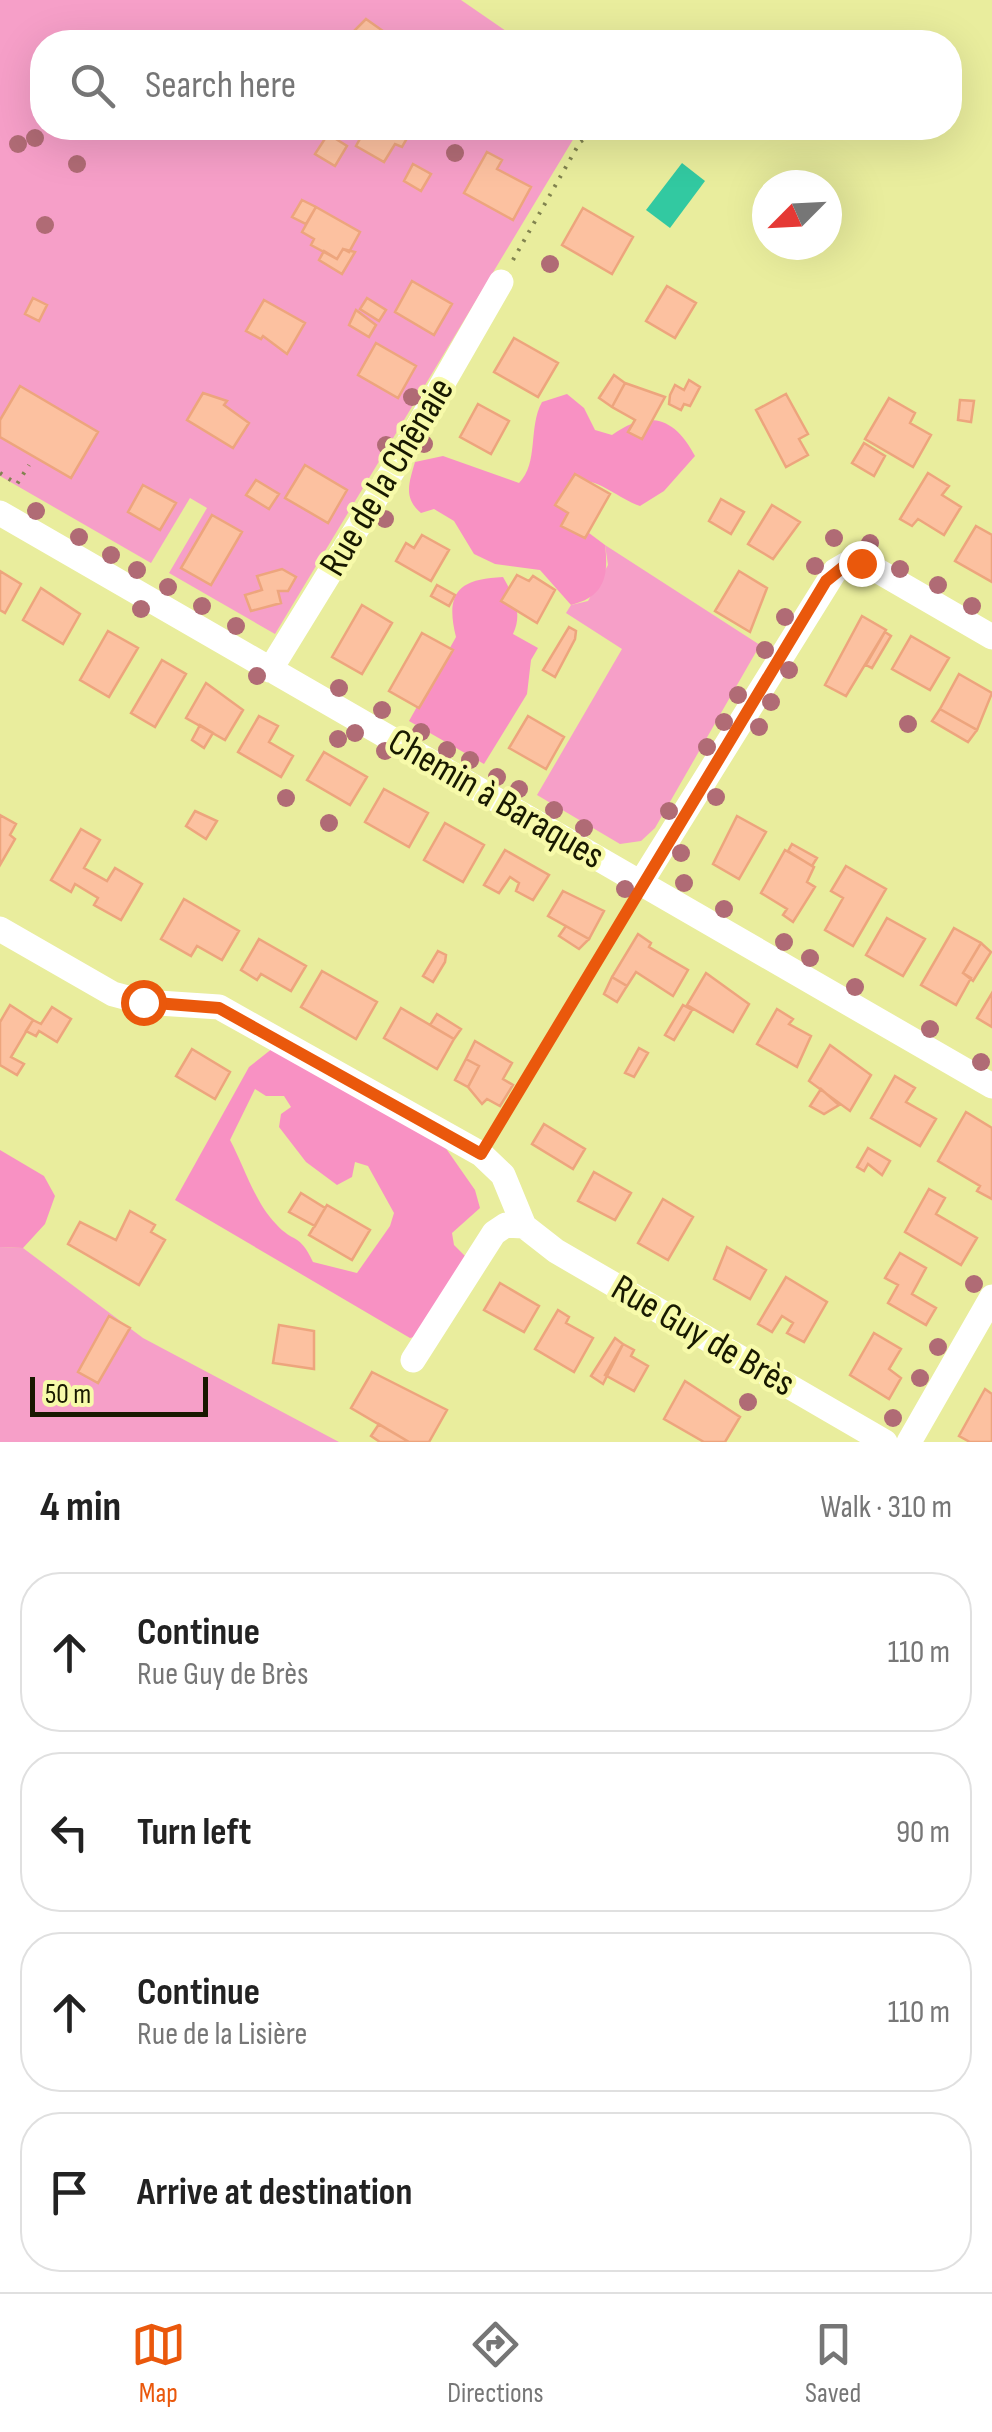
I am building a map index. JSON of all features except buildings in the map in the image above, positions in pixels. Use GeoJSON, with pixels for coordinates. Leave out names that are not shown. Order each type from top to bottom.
{"type":"FeatureCollection","features":[{"type":"Feature","properties":{"kind":"street","name":"Rue de la Chênaie"},"geometry":{"type":"LineString","coordinates":[[270,670],[394,470],[501,282]]}},
{"type":"Feature","properties":{"kind":"street","name":"Chemin à Baraques"},"geometry":{"type":"LineString","coordinates":[[0,512],[992,1086]]}},
{"type":"Feature","properties":{"kind":"street"},"geometry":{"type":"LineString","coordinates":[[640,884],[835,571],[847,564],[873,568],[992,636]]}},
{"type":"Feature","properties":{"kind":"street"},"geometry":{"type":"LineString","coordinates":[[0,929],[112,994],[143,1002],[219,1008],[481,1154],[503,1175],[524,1226],[506,1225],[494,1232],[413,1360]]}},
{"type":"Feature","properties":{"kind":"street","name":"Rue Guy de Brès"},"geometry":{"type":"LineString","coordinates":[[524,1226],[556,1251],[886,1442]]}},
{"type":"Feature","properties":{"kind":"street"},"geometry":{"type":"LineString","coordinates":[[909,1442],[992,1297]]}},
{"type":"Feature","properties":{"kind":"path"},"geometry":{"type":"LineString","coordinates":[[501,282],[583,140]]}},
{"type":"Feature","properties":{"kind":"path"},"geometry":{"type":"LineString","coordinates":[[0,473],[17,484],[30,465]]}},
{"type":"Feature","properties":{"kind":"path"},"geometry":{"type":"LineString","coordinates":[[481,1154],[640,884]]}},
{"type":"Feature","properties":{"kind":"shaded area"},"geometry":{"type":"Polygon","coordinates":[[[0,0],[461,0],[505,30],[30,30],[30,140],[573,140],[275,634],[169,573],[207,508],[190,498],[151,563],[0,476],[0,0]]]}},
{"type":"Feature","properties":{"kind":"shaded area"},"geometry":{"type":"Polygon","coordinates":[[[682,163],[705,181],[670,228],[646,210],[682,163]]]}},
{"type":"Feature","properties":{"kind":"shaded area"},"geometry":{"type":"Polygon","coordinates":[[[567,394],[584,408],[595,430],[612,435],[637,422],[659,421],[679,433],[695,456],[664,491],[640,506],[595,483],[579,480],[577,524],[605,545],[606,567],[597,591],[571,605],[540,570],[495,564],[474,554],[454,521],[434,509],[421,513],[409,490],[415,462],[443,456],[519,483],[529,465],[542,402],[567,394]]]}},
{"type":"Feature","properties":{"kind":"shaded area"},"geometry":{"type":"Polygon","coordinates":[[[605,545],[760,645],[655,828],[641,841],[620,844],[537,795],[622,649],[566,613],[571,605],[588,601],[608,565],[605,545]]]}},
{"type":"Feature","properties":{"kind":"shaded area"},"geometry":{"type":"Polygon","coordinates":[[[503,577],[517,612],[513,634],[538,648],[531,660],[527,694],[484,764],[409,721],[456,637],[452,609],[458,591],[475,581],[503,577]]]}},
{"type":"Feature","properties":{"kind":"shaded area"},"geometry":{"type":"Polygon","coordinates":[[[273,1048],[445,1147],[475,1190],[480,1208],[452,1233],[454,1245],[470,1261],[422,1335],[410,1338],[175,1200],[249,1067],[273,1048]],[[255,1089],[230,1140],[256,1195],[282,1230],[300,1242],[313,1262],[357,1273],[390,1226],[394,1213],[368,1166],[355,1162],[352,1177],[337,1185],[306,1162],[279,1127],[281,1114],[291,1107],[284,1096],[266,1096],[255,1089]]]}},
{"type":"Feature","properties":{"kind":"shaded area"},"geometry":{"type":"Polygon","coordinates":[[[0,1150],[44,1176],[55,1196],[45,1224],[23,1248],[0,1247],[0,1150]]]}},
{"type":"Feature","properties":{"kind":"shaded area"},"geometry":{"type":"Polygon","coordinates":[[[0,1247],[23,1248],[143,1338],[339,1442],[0,1442],[0,1247]]]}},
{"type":"Feature","properties":{"kind":"route"},"geometry":{"type":"LineString","coordinates":[[143,1002],[219,1008],[481,1154],[640,884],[826,581],[847,564],[861,563]]}}]}
